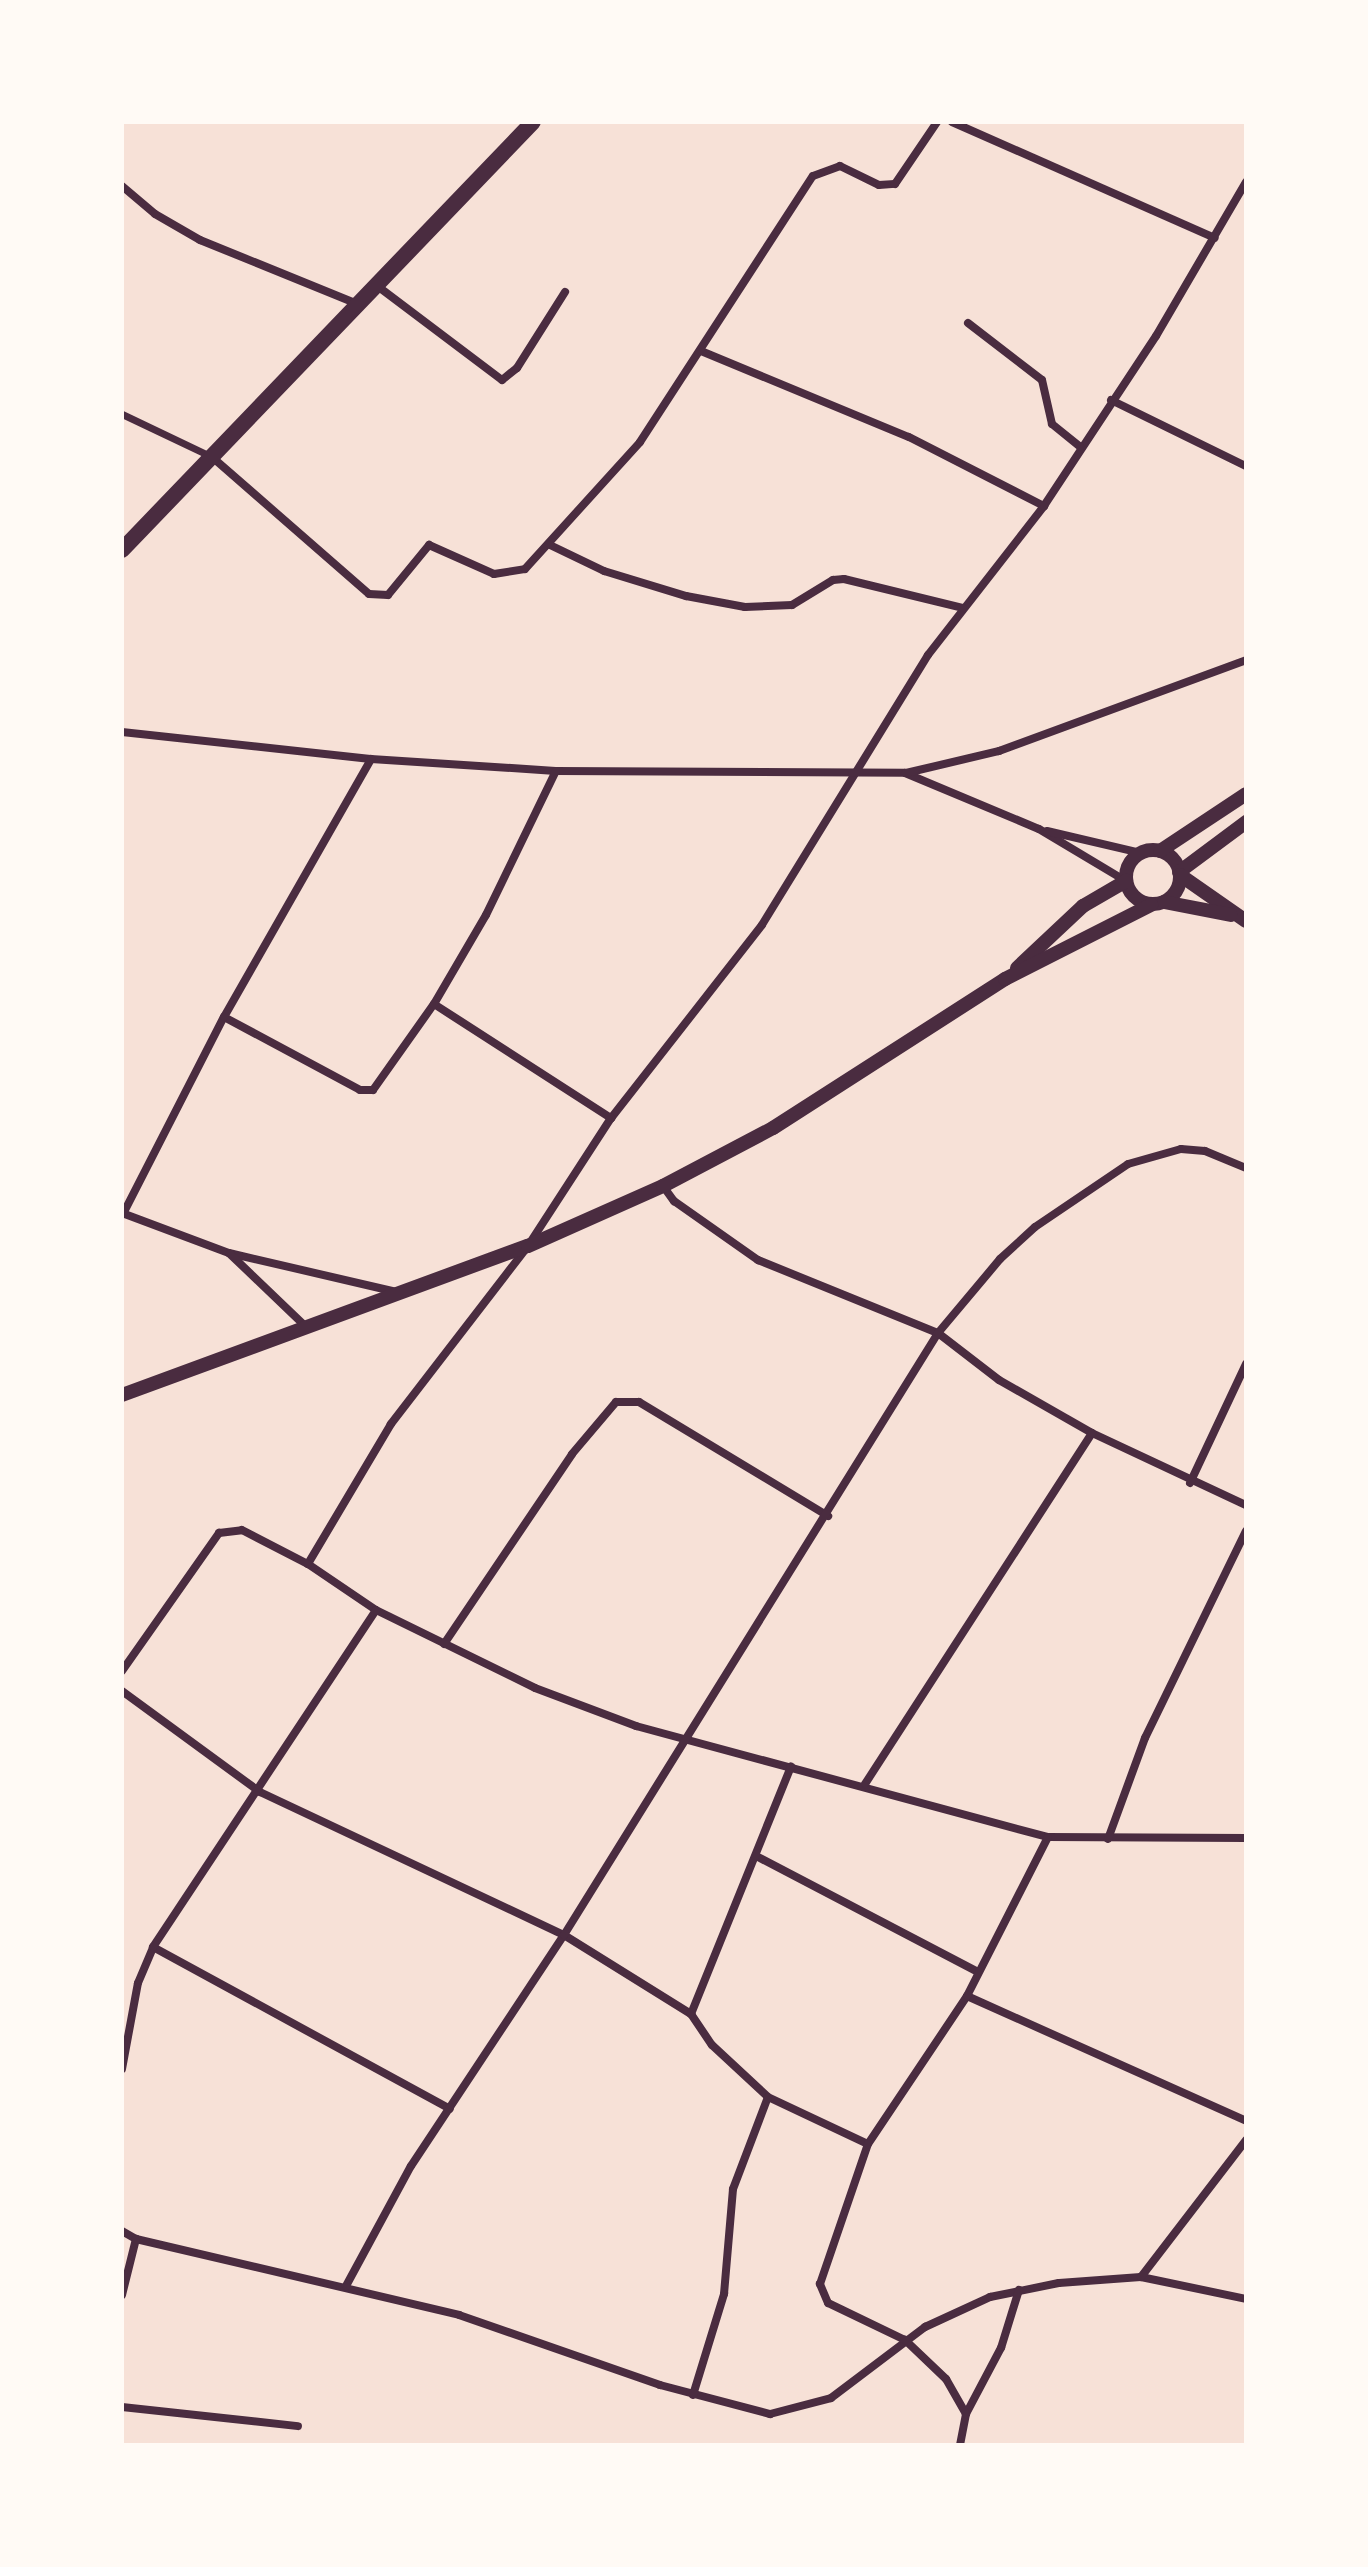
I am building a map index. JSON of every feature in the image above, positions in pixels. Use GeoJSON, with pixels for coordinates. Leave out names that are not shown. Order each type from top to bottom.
{"type":"FeatureCollection","features":[{"type":"Feature","properties":{"kind":"main road"},"geometry":{"type":"LineString","coordinates":[[122,550],[533,122]]}},
{"type":"Feature","properties":{"kind":"street"},"geometry":{"type":"LineString","coordinates":[[122,414],[212,457],[360,589],[379,597],[388,595],[429,545],[494,574],[525,569],[550,545],[640,442],[813,176],[840,166],[879,185],[895,184],[937,122]]}},
{"type":"Feature","properties":{"kind":"street"},"geometry":{"type":"LineString","coordinates":[[952,122],[1215,238]]}},
{"type":"Feature","properties":{"kind":"street"},"geometry":{"type":"LineString","coordinates":[[308,1564],[391,1424],[528,1246],[611,1118],[762,925],[858,776],[928,655],[1044,506],[1215,238],[1246,182]]}},
{"type":"Feature","properties":{"kind":"street"},"geometry":{"type":"LineString","coordinates":[[122,186],[155,214],[200,240],[358,304]]}},
{"type":"Feature","properties":{"kind":"street"},"geometry":{"type":"LineString","coordinates":[[375,285],[502,380],[517,368],[565,292]]}},
{"type":"Feature","properties":{"kind":"street"},"geometry":{"type":"LineString","coordinates":[[968,323],[1042,380],[1052,424],[1080,447]]}},
{"type":"Feature","properties":{"kind":"street"},"geometry":{"type":"LineString","coordinates":[[701,351],[909,437],[1044,506]]}},
{"type":"Feature","properties":{"kind":"street"},"geometry":{"type":"LineString","coordinates":[[1111,400],[1246,466]]}},
{"type":"Feature","properties":{"kind":"street"},"geometry":{"type":"LineString","coordinates":[[550,545],[604,571],[686,596],[745,607],[792,605],[833,580],[844,579],[963,608]]}},
{"type":"Feature","properties":{"kind":"street"},"geometry":{"type":"LineString","coordinates":[[122,732],[371,759],[556,771],[858,776],[905,773],[999,751],[1246,660]]}},
{"type":"Feature","properties":{"kind":"street"},"geometry":{"type":"LineString","coordinates":[[371,759],[224,1017],[123,1214],[229,1253],[401,1293]]}},
{"type":"Feature","properties":{"kind":"street"},"geometry":{"type":"LineString","coordinates":[[224,1017],[367,1092],[380,1084],[434,1004],[511,869],[556,771]]}},
{"type":"Feature","properties":{"kind":"street"},"geometry":{"type":"LineString","coordinates":[[905,773],[1039,829],[1126,881],[1134,898],[1241,918]]}},
{"type":"Feature","properties":{"kind":"street"},"geometry":{"type":"LineString","coordinates":[[1039,829],[1141,853],[1160,851],[1246,794]]}},
{"type":"Feature","properties":{"kind":"street"},"geometry":{"type":"LineString","coordinates":[[122,1395],[528,1246],[663,1186],[773,1128],[1005,979],[1158,904],[1176,891],[1180,874],[1246,822]]}},
{"type":"Feature","properties":{"kind":"street"},"geometry":{"type":"LineString","coordinates":[[1160,851],[1173,859],[1180,874],[1241,918]]}},
{"type":"Feature","properties":{"kind":"street"},"geometry":{"type":"LineString","coordinates":[[1005,979],[1083,906],[1126,881],[1129,865],[1141,853]]}},
{"type":"Feature","properties":{"kind":"street"},"geometry":{"type":"LineString","coordinates":[[434,1004],[611,1118]]}},
{"type":"Feature","properties":{"kind":"street"},"geometry":{"type":"LineString","coordinates":[[346,2286],[411,2166],[564,1935],[828,1516],[938,1333],[1000,1259],[1035,1227],[1128,1164],[1181,1149],[1205,1151],[1246,1168]]}},
{"type":"Feature","properties":{"kind":"street"},"geometry":{"type":"LineString","coordinates":[[663,1186],[674,1201],[758,1260],[938,1333],[999,1380],[1092,1433],[1190,1483],[1246,1505]]}},
{"type":"Feature","properties":{"kind":"street"},"geometry":{"type":"LineString","coordinates":[[229,1253],[306,1327]]}},
{"type":"Feature","properties":{"kind":"street"},"geometry":{"type":"LineString","coordinates":[[1190,1483],[1246,1364]]}},
{"type":"Feature","properties":{"kind":"street"},"geometry":{"type":"LineString","coordinates":[[444,1644],[572,1454],[616,1402],[639,1402],[828,1516]]}},
{"type":"Feature","properties":{"kind":"street"},"geometry":{"type":"LineString","coordinates":[[865,1784],[1092,1433]]}},
{"type":"Feature","properties":{"kind":"street"},"geometry":{"type":"LineString","coordinates":[[122,1671],[219,1533],[242,1530],[308,1564],[376,1610],[590,1712],[865,1784],[1048,1837],[1246,1838]]}},
{"type":"Feature","properties":{"kind":"street"},"geometry":{"type":"LineString","coordinates":[[1108,1839],[1145,1738],[1246,1531]]}},
{"type":"Feature","properties":{"kind":"street"},"geometry":{"type":"LineString","coordinates":[[122,2069],[138,1983],[153,1947],[260,1792],[376,1610]]}},
{"type":"Feature","properties":{"kind":"street"},"geometry":{"type":"LineString","coordinates":[[122,1691],[260,1792],[564,1935],[691,2014],[712,2045],[768,2097],[868,2144]]}},
{"type":"Feature","properties":{"kind":"street"},"geometry":{"type":"LineString","coordinates":[[691,2014],[758,1857],[791,1766]]}},
{"type":"Feature","properties":{"kind":"street"},"geometry":{"type":"LineString","coordinates":[[966,2414],[946,2379],[905,2340],[837,2309],[822,2296],[824,2270],[868,2144],[967,1996],[1048,1837]]}},
{"type":"Feature","properties":{"kind":"street"},"geometry":{"type":"LineString","coordinates":[[758,1857],[978,1972]]}},
{"type":"Feature","properties":{"kind":"street"},"geometry":{"type":"LineString","coordinates":[[153,1947],[450,2109]]}},
{"type":"Feature","properties":{"kind":"street"},"geometry":{"type":"LineString","coordinates":[[967,1996],[1246,2121]]}},
{"type":"Feature","properties":{"kind":"street"},"geometry":{"type":"LineString","coordinates":[[693,2395],[724,2294],[733,2189],[768,2097]]}},
{"type":"Feature","properties":{"kind":"street"},"geometry":{"type":"LineString","coordinates":[[1141,2277],[1246,2140]]}},
{"type":"Feature","properties":{"kind":"street"},"geometry":{"type":"LineString","coordinates":[[122,2231],[136,2239],[459,2315],[693,2395],[770,2414],[802,2408],[850,2387],[905,2340],[958,2310],[1019,2290],[1141,2277],[1246,2299]]}},
{"type":"Feature","properties":{"kind":"street"},"geometry":{"type":"LineString","coordinates":[[122,2295],[136,2239]]}},
{"type":"Feature","properties":{"kind":"street"},"geometry":{"type":"LineString","coordinates":[[960,2445],[966,2414],[1001,2348],[1019,2290]]}},
{"type":"Feature","properties":{"kind":"street"},"geometry":{"type":"LineString","coordinates":[[122,2407],[298,2426]]}}]}
